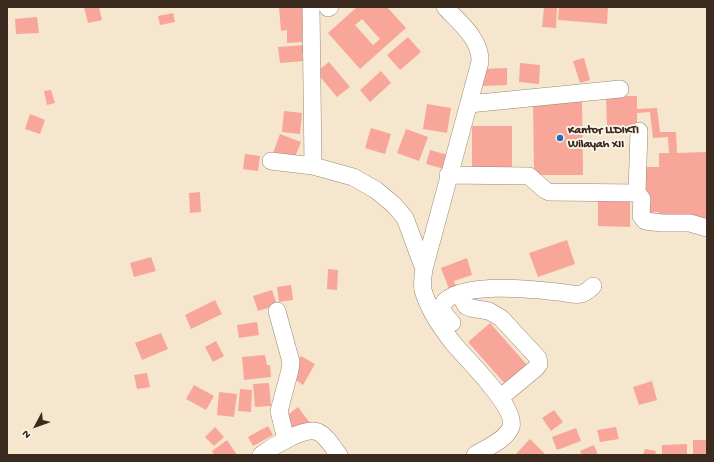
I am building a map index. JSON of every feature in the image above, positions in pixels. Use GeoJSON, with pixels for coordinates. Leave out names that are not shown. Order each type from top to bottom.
{"type":"FeatureCollection","features":[{"type":"Feature","properties":{"kind":"street"},"geometry":{"type":"LineString","coordinates":[[311,7],[313,166]]}},
{"type":"Feature","properties":{"kind":"street"},"geometry":{"type":"LineString","coordinates":[[445,7],[476,41],[480,55],[480,62],[448,175],[424,269],[423,289],[427,301],[452,342],[492,386],[504,394]]}},
{"type":"Feature","properties":{"kind":"street"},"geometry":{"type":"LineString","coordinates":[[469,104],[620,88]]}},
{"type":"Feature","properties":{"kind":"street"},"geometry":{"type":"LineString","coordinates":[[639,131],[637,193],[642,199],[641,216],[645,221],[662,223],[690,223],[707,228]]}},
{"type":"Feature","properties":{"kind":"street"},"geometry":{"type":"LineString","coordinates":[[271,161],[313,166],[353,177],[376,190],[394,205],[405,218],[424,269]]}},
{"type":"Feature","properties":{"kind":"street"},"geometry":{"type":"LineString","coordinates":[[448,175],[529,176],[544,190],[549,192],[637,193]]}},
{"type":"Feature","properties":{"kind":"street"},"geometry":{"type":"LineString","coordinates":[[475,455],[505,436],[511,427],[511,417],[504,394],[444,314],[442,305],[444,302],[448,298],[459,294],[493,288],[536,290],[574,295],[582,294],[593,286]]}},
{"type":"Feature","properties":{"kind":"street"},"geometry":{"type":"LineString","coordinates":[[459,294],[466,306],[488,311],[501,318],[538,358],[539,364],[536,368],[504,394]]}},
{"type":"Feature","properties":{"kind":"street"},"geometry":{"type":"LineString","coordinates":[[277,311],[291,362],[279,411],[286,440]]}},
{"type":"Feature","properties":{"kind":"street"},"geometry":{"type":"LineString","coordinates":[[261,455],[286,440],[307,431],[319,432],[339,455]]}},
{"type":"Feature","properties":{"kind":"building"},"geometry":{"type":"Polygon","coordinates":[[[84,7],[99,7],[102,20],[88,23],[84,7]]]}},
{"type":"Feature","properties":{"kind":"building"},"geometry":{"type":"Polygon","coordinates":[[[279,7],[307,7],[309,29],[302,29],[302,42],[287,43],[287,30],[281,31],[279,7]]]}},
{"type":"Feature","properties":{"kind":"building"},"geometry":{"type":"Polygon","coordinates":[[[357,7],[387,7],[406,28],[360,69],[328,33],[357,7]],[[362,19],[355,25],[373,45],[380,39],[362,19]]]}},
{"type":"Feature","properties":{"kind":"building"},"geometry":{"type":"Polygon","coordinates":[[[544,7],[557,7],[556,28],[542,27],[544,7]]]}},
{"type":"Feature","properties":{"kind":"building"},"geometry":{"type":"Polygon","coordinates":[[[559,7],[608,7],[607,24],[558,20],[559,7]]]}},
{"type":"Feature","properties":{"kind":"building"},"geometry":{"type":"Polygon","coordinates":[[[173,13],[175,22],[160,25],[158,16],[173,13]]]}},
{"type":"Feature","properties":{"kind":"building"},"geometry":{"type":"Polygon","coordinates":[[[37,17],[39,33],[16,34],[15,19],[37,17]]]}},
{"type":"Feature","properties":{"kind":"building"},"geometry":{"type":"Polygon","coordinates":[[[408,37],[421,52],[400,70],[387,55],[408,37]]]}},
{"type":"Feature","properties":{"kind":"building"},"geometry":{"type":"Polygon","coordinates":[[[306,45],[307,53],[302,54],[303,61],[280,63],[278,47],[306,45]]]}},
{"type":"Feature","properties":{"kind":"building"},"geometry":{"type":"Polygon","coordinates":[[[584,58],[590,80],[580,83],[573,61],[584,58]]]}},
{"type":"Feature","properties":{"kind":"building"},"geometry":{"type":"Polygon","coordinates":[[[329,62],[350,87],[337,97],[316,72],[329,62]]]}},
{"type":"Feature","properties":{"kind":"building"},"geometry":{"type":"Polygon","coordinates":[[[520,63],[540,65],[539,84],[519,82],[520,63]]]}},
{"type":"Feature","properties":{"kind":"building"},"geometry":{"type":"Polygon","coordinates":[[[507,68],[507,85],[482,86],[481,69],[507,68]]]}},
{"type":"Feature","properties":{"kind":"building"},"geometry":{"type":"Polygon","coordinates":[[[381,71],[391,83],[370,102],[360,90],[381,71]]]}},
{"type":"Feature","properties":{"kind":"building"},"geometry":{"type":"Polygon","coordinates":[[[51,90],[55,103],[47,105],[44,91],[51,90]]]}},
{"type":"Feature","properties":{"kind":"building"},"geometry":{"type":"Polygon","coordinates":[[[606,96],[637,96],[637,109],[657,108],[660,132],[676,132],[677,153],[707,152],[707,221],[660,221],[659,212],[645,213],[644,167],[659,167],[659,153],[669,153],[668,137],[653,138],[650,112],[637,113],[637,128],[607,128],[606,96]]]}},
{"type":"Feature","properties":{"kind":"building"},"geometry":{"type":"Polygon","coordinates":[[[533,101],[582,101],[583,175],[534,175],[533,101]]]}},
{"type":"Feature","properties":{"kind":"building"},"geometry":{"type":"Polygon","coordinates":[[[427,104],[451,108],[447,133],[423,129],[427,104]]]}},
{"type":"Feature","properties":{"kind":"building"},"geometry":{"type":"Polygon","coordinates":[[[284,111],[302,113],[300,134],[282,132],[284,111]]]}},
{"type":"Feature","properties":{"kind":"building"},"geometry":{"type":"Polygon","coordinates":[[[30,114],[45,120],[40,134],[25,129],[30,114]]]}},
{"type":"Feature","properties":{"kind":"building"},"geometry":{"type":"Polygon","coordinates":[[[472,126],[512,126],[512,170],[472,170],[472,126]]]}},
{"type":"Feature","properties":{"kind":"building"},"geometry":{"type":"Polygon","coordinates":[[[371,128],[391,134],[385,154],[365,148],[371,128]]]}},
{"type":"Feature","properties":{"kind":"building"},"geometry":{"type":"Polygon","coordinates":[[[406,129],[428,137],[419,161],[397,153],[406,129]]]}},
{"type":"Feature","properties":{"kind":"building"},"geometry":{"type":"Polygon","coordinates":[[[280,134],[301,142],[293,162],[273,153],[280,134]]]}},
{"type":"Feature","properties":{"kind":"building"},"geometry":{"type":"Polygon","coordinates":[[[430,150],[448,155],[444,169],[426,164],[430,150]]]}},
{"type":"Feature","properties":{"kind":"building"},"geometry":{"type":"Polygon","coordinates":[[[245,154],[260,156],[258,171],[243,169],[245,154]]]}},
{"type":"Feature","properties":{"kind":"building"},"geometry":{"type":"Polygon","coordinates":[[[200,192],[201,212],[190,213],[189,193],[200,192]]]}},
{"type":"Feature","properties":{"kind":"building"},"geometry":{"type":"Polygon","coordinates":[[[598,199],[630,200],[630,227],[598,226],[598,199]]]}},
{"type":"Feature","properties":{"kind":"building"},"geometry":{"type":"Polygon","coordinates":[[[567,240],[575,264],[538,277],[529,253],[567,240]]]}},
{"type":"Feature","properties":{"kind":"building"},"geometry":{"type":"Polygon","coordinates":[[[151,257],[156,271],[134,277],[130,263],[151,257]]]}},
{"type":"Feature","properties":{"kind":"building"},"geometry":{"type":"Polygon","coordinates":[[[467,258],[472,275],[454,281],[456,287],[449,289],[441,268],[467,258]]]}},
{"type":"Feature","properties":{"kind":"building"},"geometry":{"type":"Polygon","coordinates":[[[328,269],[338,270],[337,290],[327,289],[328,269]]]}},
{"type":"Feature","properties":{"kind":"building"},"geometry":{"type":"Polygon","coordinates":[[[291,285],[293,300],[279,302],[277,287],[291,285]]]}},
{"type":"Feature","properties":{"kind":"building"},"geometry":{"type":"Polygon","coordinates":[[[272,290],[277,305],[258,311],[253,296],[272,290]]]}},
{"type":"Feature","properties":{"kind":"building"},"geometry":{"type":"Polygon","coordinates":[[[215,300],[222,314],[191,329],[185,315],[215,300]]]}},
{"type":"Feature","properties":{"kind":"building"},"geometry":{"type":"Polygon","coordinates":[[[257,322],[259,335],[239,338],[237,325],[257,322]]]}},
{"type":"Feature","properties":{"kind":"building"},"geometry":{"type":"Polygon","coordinates":[[[490,323],[528,366],[506,385],[468,342],[490,323]]]}},
{"type":"Feature","properties":{"kind":"building"},"geometry":{"type":"Polygon","coordinates":[[[161,333],[168,349],[142,360],[135,343],[161,333]]]}},
{"type":"Feature","properties":{"kind":"building"},"geometry":{"type":"Polygon","coordinates":[[[216,341],[224,356],[213,362],[205,347],[216,341]]]}},
{"type":"Feature","properties":{"kind":"building"},"geometry":{"type":"Polygon","coordinates":[[[265,355],[267,365],[270,365],[271,377],[244,380],[242,357],[265,355]]]}},
{"type":"Feature","properties":{"kind":"building"},"geometry":{"type":"Polygon","coordinates":[[[301,356],[315,364],[303,385],[289,375],[301,356]]]}},
{"type":"Feature","properties":{"kind":"building"},"geometry":{"type":"Polygon","coordinates":[[[147,373],[150,387],[137,389],[134,375],[147,373]]]}},
{"type":"Feature","properties":{"kind":"building"},"geometry":{"type":"Polygon","coordinates":[[[652,381],[657,400],[639,405],[633,387],[652,381]]]}},
{"type":"Feature","properties":{"kind":"building"},"geometry":{"type":"Polygon","coordinates":[[[269,383],[271,406],[255,407],[253,384],[269,383]]]}},
{"type":"Feature","properties":{"kind":"building"},"geometry":{"type":"Polygon","coordinates":[[[194,385],[214,396],[206,410],[186,399],[194,385]]]}},
{"type":"Feature","properties":{"kind":"building"},"geometry":{"type":"Polygon","coordinates":[[[240,389],[252,390],[251,412],[238,411],[240,389]]]}},
{"type":"Feature","properties":{"kind":"building"},"geometry":{"type":"Polygon","coordinates":[[[219,392],[237,394],[234,417],[217,415],[219,392]]]}},
{"type":"Feature","properties":{"kind":"building"},"geometry":{"type":"Polygon","coordinates":[[[298,407],[310,423],[296,434],[284,418],[298,407]]]}},
{"type":"Feature","properties":{"kind":"building"},"geometry":{"type":"Polygon","coordinates":[[[554,410],[563,422],[551,431],[542,418],[554,410]]]}},
{"type":"Feature","properties":{"kind":"building"},"geometry":{"type":"Polygon","coordinates":[[[268,426],[273,435],[253,446],[248,437],[268,426]]]}},
{"type":"Feature","properties":{"kind":"building"},"geometry":{"type":"Polygon","coordinates":[[[215,427],[224,437],[214,446],[205,437],[215,427]]]}},
{"type":"Feature","properties":{"kind":"building"},"geometry":{"type":"Polygon","coordinates":[[[616,427],[619,439],[600,442],[597,430],[616,427]]]}},
{"type":"Feature","properties":{"kind":"building"},"geometry":{"type":"Polygon","coordinates":[[[576,428],[581,441],[557,450],[552,437],[576,428]]]}},
{"type":"Feature","properties":{"kind":"building"},"geometry":{"type":"Polygon","coordinates":[[[530,439],[546,455],[515,455],[530,439]]]}},
{"type":"Feature","properties":{"kind":"building"},"geometry":{"type":"Polygon","coordinates":[[[227,440],[237,455],[214,455],[212,451],[227,440]]]}},
{"type":"Feature","properties":{"kind":"building"},"geometry":{"type":"Polygon","coordinates":[[[693,440],[707,440],[707,455],[693,455],[693,440]]]}},
{"type":"Feature","properties":{"kind":"building"},"geometry":{"type":"Polygon","coordinates":[[[687,444],[687,455],[662,455],[662,445],[687,444]]]}},
{"type":"Feature","properties":{"kind":"building"},"geometry":{"type":"Polygon","coordinates":[[[594,445],[598,455],[582,455],[580,451],[594,445]]]}},
{"type":"Feature","properties":{"kind":"building"},"geometry":{"type":"Polygon","coordinates":[[[645,449],[656,451],[655,455],[643,455],[645,449]]]}},
{"type":"Feature","properties":{"kind":"place","name":"Kantor LLDIKTI Wilayah XII"},"geometry":{"type":"Point","coordinates":[560,138]}}]}
